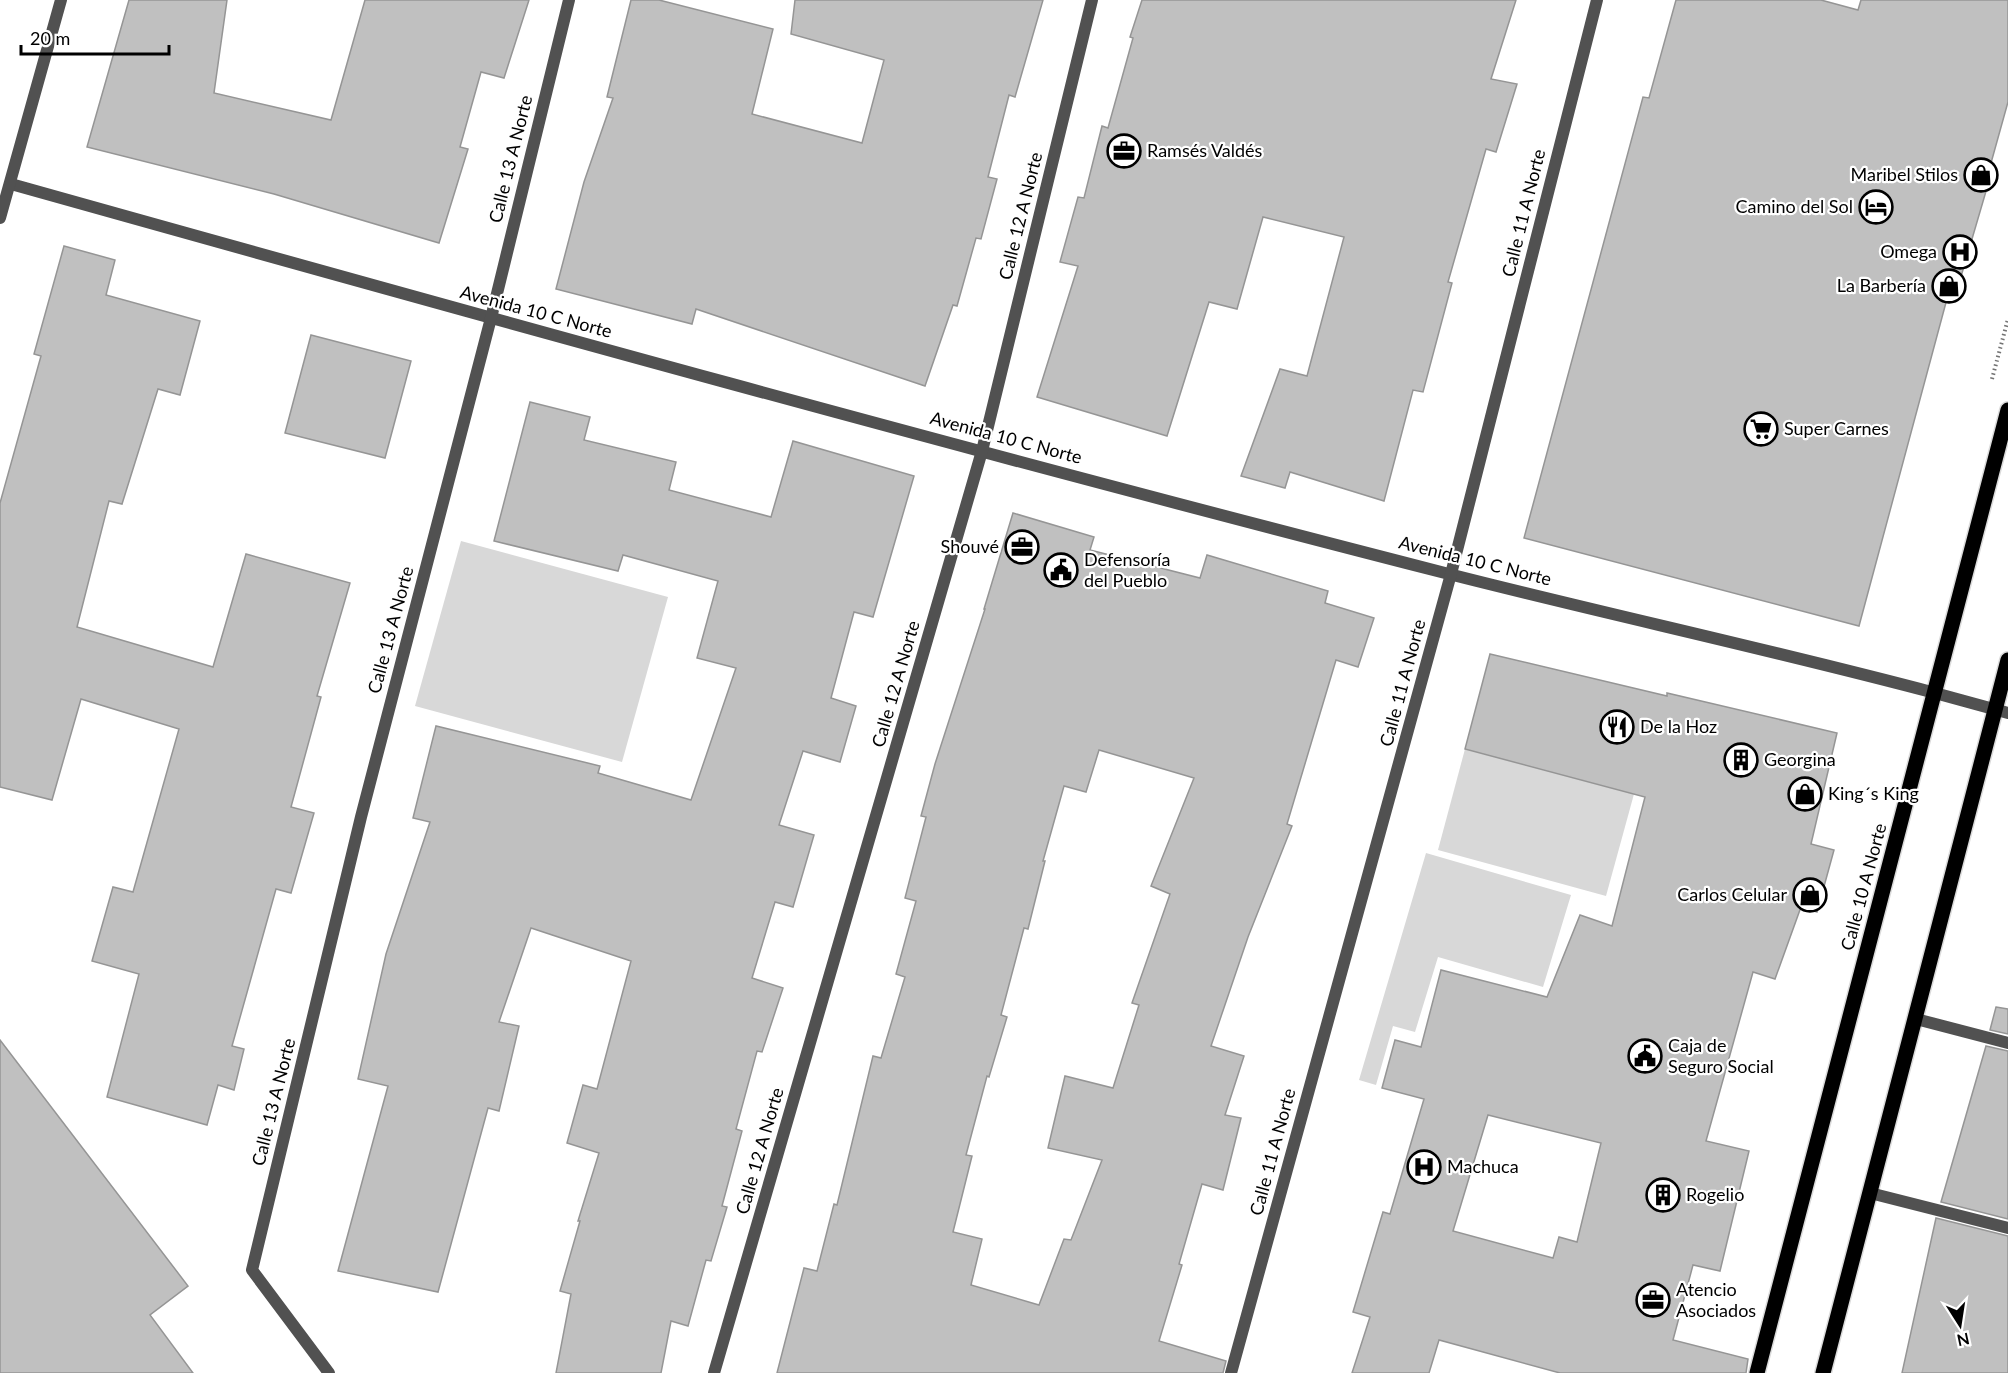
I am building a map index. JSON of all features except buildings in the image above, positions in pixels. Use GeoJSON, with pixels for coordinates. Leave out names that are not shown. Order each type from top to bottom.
{"type":"FeatureCollection","features":[{"type":"Feature","properties":{"kind":"main road","name":"Calle 10 A Norte"},"geometry":{"type":"LineString","coordinates":[[1757,1373],[2008,410]]}},
{"type":"Feature","properties":{"kind":"main road"},"geometry":{"type":"LineString","coordinates":[[1823,1373],[1916,1019],[2002,712],[2008,660]]}},
{"type":"Feature","properties":{"kind":"street"},"geometry":{"type":"LineString","coordinates":[[0,218],[61,0]]}},
{"type":"Feature","properties":{"kind":"street","name":"Calle 13 A Norte"},"geometry":{"type":"LineString","coordinates":[[328,1373],[252,1270],[362,817],[491,318],[569,0]]}},
{"type":"Feature","properties":{"kind":"street","name":"Calle 12 A Norte"},"geometry":{"type":"LineString","coordinates":[[714,1373],[982,450],[1092,0]]}},
{"type":"Feature","properties":{"kind":"street","name":"Calle 11 A Norte"},"geometry":{"type":"LineString","coordinates":[[1231,1373],[1451,574],[1597,0]]}},
{"type":"Feature","properties":{"kind":"street","name":"Avenida 10 C Norte"},"geometry":{"type":"LineString","coordinates":[[11,184],[491,318],[982,450],[1451,574],[1935,693],[2002,712]]}},
{"type":"Feature","properties":{"kind":"street"},"geometry":{"type":"LineString","coordinates":[[1916,1019],[2008,1043]]}},
{"type":"Feature","properties":{"kind":"street"},"geometry":{"type":"LineString","coordinates":[[1870,1193],[2008,1228]]}},
{"type":"Feature","properties":{"kind":"shaded area"},"geometry":{"type":"Polygon","coordinates":[[[461,541],[668,597],[622,762],[415,706],[461,541]]]}},
{"type":"Feature","properties":{"kind":"shaded area"},"geometry":{"type":"Polygon","coordinates":[[[1465,749],[1634,794],[1606,896],[1438,850],[1465,749]]]}},
{"type":"Feature","properties":{"kind":"shaded area"},"geometry":{"type":"Polygon","coordinates":[[[1426,853],[1571,895],[1543,987],[1438,957],[1415,1032],[1393,1026],[1376,1085],[1359,1080],[1426,853]]]}},
{"type":"Feature","properties":{"kind":"place","name":"Ramsés Valdés"},"geometry":{"type":"Point","coordinates":[1124,151]}},
{"type":"Feature","properties":{"kind":"place","name":"Maribel Stilos"},"geometry":{"type":"Point","coordinates":[1981,175]}},
{"type":"Feature","properties":{"kind":"place","name":"Camino del Sol"},"geometry":{"type":"Point","coordinates":[1876,207]}},
{"type":"Feature","properties":{"kind":"place","name":"Omega"},"geometry":{"type":"Point","coordinates":[1960,252]}},
{"type":"Feature","properties":{"kind":"place","name":"La Barbería"},"geometry":{"type":"Point","coordinates":[1949,286]}},
{"type":"Feature","properties":{"kind":"place","name":"Super Carnes"},"geometry":{"type":"Point","coordinates":[1761,429]}},
{"type":"Feature","properties":{"kind":"place","name":"Shouvé"},"geometry":{"type":"Point","coordinates":[1022,547]}},
{"type":"Feature","properties":{"kind":"place","name":"Defensoría del Pueblo"},"geometry":{"type":"Point","coordinates":[1061,570]}},
{"type":"Feature","properties":{"kind":"place","name":"De la Hoz"},"geometry":{"type":"Point","coordinates":[1617,727]}},
{"type":"Feature","properties":{"kind":"place","name":"Georgina"},"geometry":{"type":"Point","coordinates":[1741,760]}},
{"type":"Feature","properties":{"kind":"place","name":"King´s King"},"geometry":{"type":"Point","coordinates":[1805,794]}},
{"type":"Feature","properties":{"kind":"place","name":"Carlos Celular"},"geometry":{"type":"Point","coordinates":[1810,895]}},
{"type":"Feature","properties":{"kind":"place","name":"Caja de Seguro Social"},"geometry":{"type":"Point","coordinates":[1645,1056]}},
{"type":"Feature","properties":{"kind":"place","name":"Machuca"},"geometry":{"type":"Point","coordinates":[1424,1167]}},
{"type":"Feature","properties":{"kind":"place","name":"Rogelio"},"geometry":{"type":"Point","coordinates":[1663,1195]}},
{"type":"Feature","properties":{"kind":"place","name":"Atencio Asociados"},"geometry":{"type":"Point","coordinates":[1653,1300]}}]}
